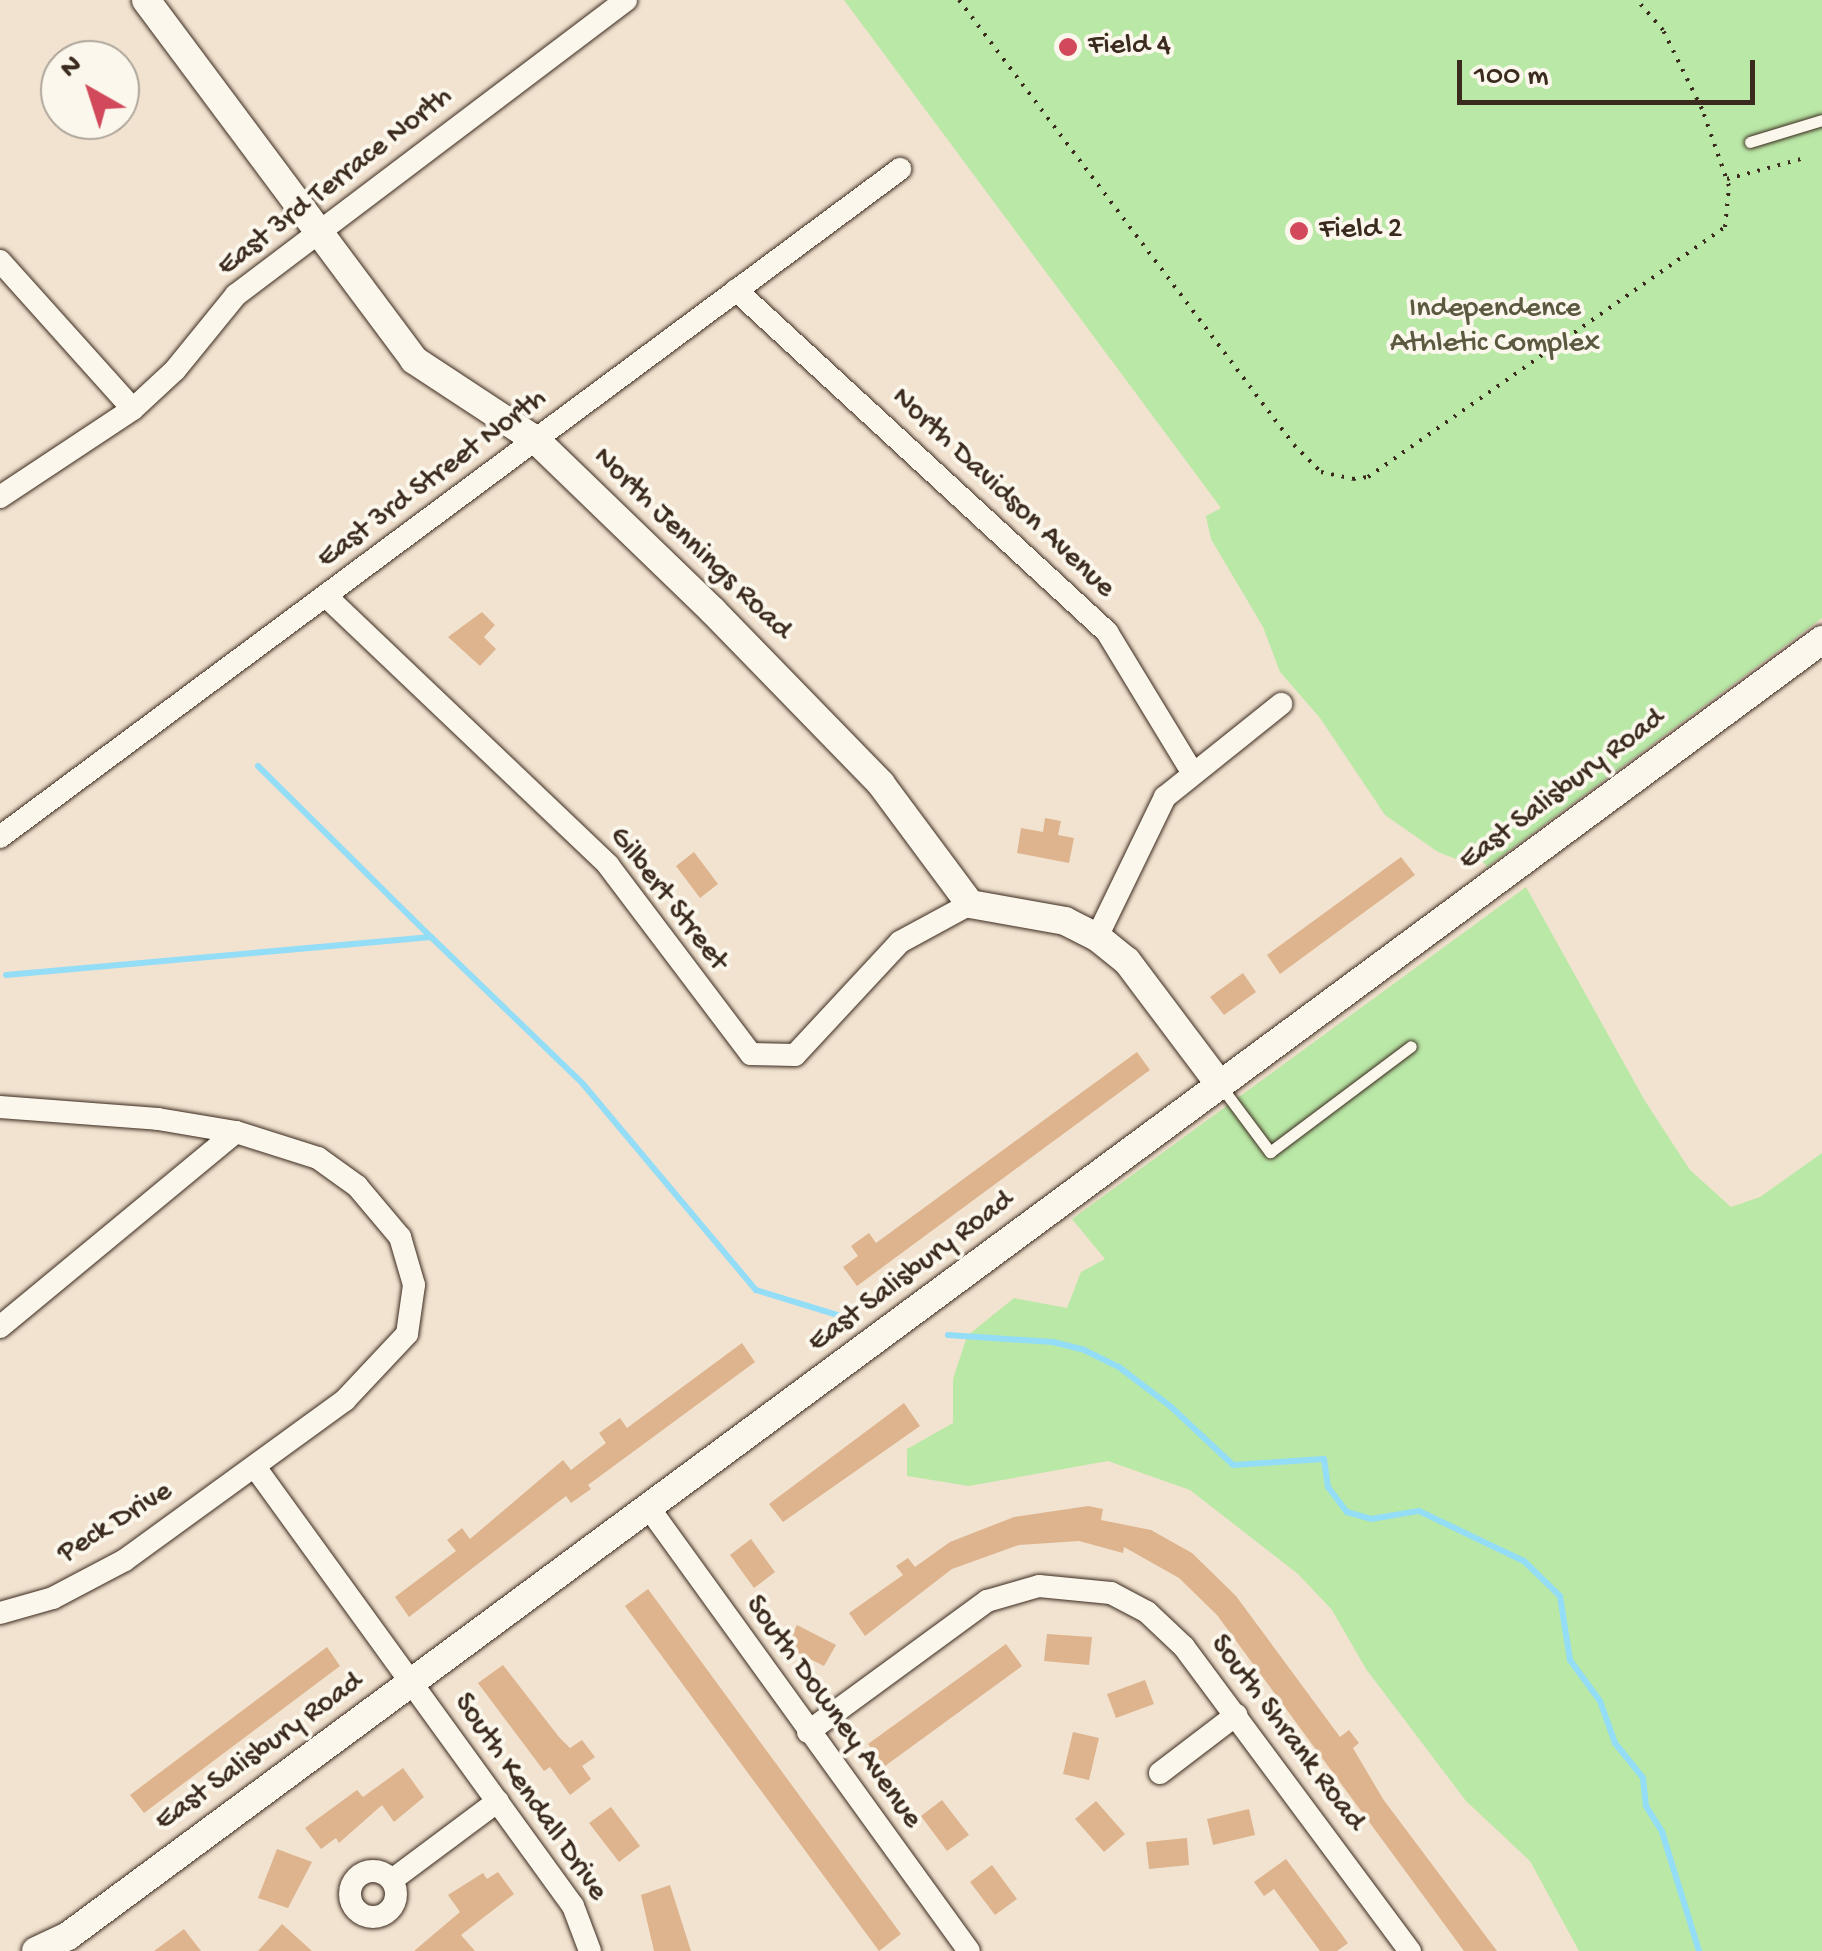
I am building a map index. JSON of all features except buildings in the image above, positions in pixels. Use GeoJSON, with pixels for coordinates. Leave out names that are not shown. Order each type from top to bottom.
{"type":"FeatureCollection","features":[{"type":"Feature","properties":{"kind":"street","name":"North Jennings Road"},"geometry":{"type":"LineString","coordinates":[[146,0],[315,233],[414,360],[536,440],[812,707],[881,784],[970,904]]}},
{"type":"Feature","properties":{"kind":"street","name":"East 3rd Terrace North"},"geometry":{"type":"LineString","coordinates":[[0,497],[133,408],[176,370],[236,295],[626,0]]}},
{"type":"Feature","properties":{"kind":"street","name":"East 3rd Street North"},"geometry":{"type":"LineString","coordinates":[[0,837],[900,169]]}},
{"type":"Feature","properties":{"kind":"street"},"geometry":{"type":"LineString","coordinates":[[0,261],[133,408]]}},
{"type":"Feature","properties":{"kind":"street","name":"North Davidson Avenue"},"geometry":{"type":"LineString","coordinates":[[736,290],[1107,632],[1191,770]]}},
{"type":"Feature","properties":{"kind":"street","name":"Gilbert Street"},"geometry":{"type":"LineString","coordinates":[[327,598],[608,866],[751,1054],[795,1054],[900,942],[970,904]]}},
{"type":"Feature","properties":{"kind":"street","name":"East Salisbury Road"},"geometry":{"type":"LineString","coordinates":[[36,1951],[73,1944],[411,1682],[1822,640]]}},
{"type":"Feature","properties":{"kind":"street"},"geometry":{"type":"LineString","coordinates":[[1097,938],[1165,797],[1191,770],[1281,704]]}},
{"type":"Feature","properties":{"kind":"street"},"geometry":{"type":"LineString","coordinates":[[970,904],[1065,921],[1097,938],[1127,962],[1220,1086]]}},
{"type":"Feature","properties":{"kind":"street","name":"Peck Drive"},"geometry":{"type":"LineString","coordinates":[[0,1107],[158,1119],[236,1132],[318,1158],[357,1186],[400,1237],[414,1285],[406,1334],[386,1361],[255,1467],[125,1560],[53,1598],[0,1613]]}},
{"type":"Feature","properties":{"kind":"street"},"geometry":{"type":"LineString","coordinates":[[0,1328],[236,1132]]}},
{"type":"Feature","properties":{"kind":"street","name":"South Kendall Drive"},"geometry":{"type":"LineString","coordinates":[[255,1467],[574,1906],[590,1951]]}},
{"type":"Feature","properties":{"kind":"street","name":"South Downey Avenue"},"geometry":{"type":"LineString","coordinates":[[649,1508],[969,1951]]}},
{"type":"Feature","properties":{"kind":"street","name":"South Shrank Road"},"geometry":{"type":"LineString","coordinates":[[808,1732],[987,1601],[1039,1586],[1087,1586],[1130,1601],[1166,1628],[1236,1715],[1410,1951]]}},
{"type":"Feature","properties":{"kind":"street"},"geometry":{"type":"LineString","coordinates":[[1160,1772],[1236,1715]]}},
{"type":"Feature","properties":{"kind":"street"},"geometry":{"type":"LineString","coordinates":[[392,1880],[498,1801]]}},
{"type":"Feature","properties":{"kind":"lane"},"geometry":{"type":"LineString","coordinates":[[1750,142],[1822,120]]}},
{"type":"Feature","properties":{"kind":"lane"},"geometry":{"type":"LineString","coordinates":[[1220,1086],[1270,1152],[1411,1046]]}},
{"type":"Feature","properties":{"kind":"path"},"geometry":{"type":"LineString","coordinates":[[958,0],[1294,446],[1336,478],[1368,477],[1718,236],[1731,203],[1726,179],[1691,80],[1662,30],[1636,0]]}},
{"type":"Feature","properties":{"kind":"path"},"geometry":{"type":"LineString","coordinates":[[1726,179],[1804,158]]}},
{"type":"Feature","properties":{"kind":"green space","name":"Independence Athletic Complex"},"geometry":{"type":"Polygon","coordinates":[[[844,0],[1822,0],[1822,618],[1487,867],[1474,849],[1456,859],[1438,852],[1385,815],[1320,718],[1280,672],[1263,627],[1211,539],[1206,516],[1221,508],[844,0]]]}},
{"type":"Feature","properties":{"kind":"green space"},"geometry":{"type":"Polygon","coordinates":[[[1526,887],[1645,1101],[1690,1170],[1731,1207],[1760,1197],[1822,1153],[1822,1951],[1579,1951],[1530,1861],[1466,1801],[1366,1669],[1332,1610],[1298,1574],[1190,1490],[1108,1461],[969,1486],[907,1476],[907,1449],[953,1423],[953,1379],[967,1336],[1014,1298],[1067,1308],[1081,1272],[1105,1259],[1072,1219],[1526,887]]]}},
{"type":"Feature","properties":{"kind":"waterway"},"geometry":{"type":"LineString","coordinates":[[258,766],[431,937]]}},
{"type":"Feature","properties":{"kind":"waterway"},"geometry":{"type":"LineString","coordinates":[[6,975],[431,937],[583,1084],[756,1290],[841,1316]]}},
{"type":"Feature","properties":{"kind":"waterway"},"geometry":{"type":"LineString","coordinates":[[948,1335],[1053,1342],[1084,1350],[1119,1367],[1170,1406],[1233,1465],[1324,1459],[1328,1487],[1347,1512],[1371,1519],[1419,1511],[1524,1561],[1560,1596],[1570,1660],[1600,1701],[1615,1743],[1643,1778],[1646,1806],[1662,1832],[1699,1951]]}},
{"type":"Feature","properties":{"kind":"place","name":"Field 4"},"geometry":{"type":"Point","coordinates":[1068,47]}},
{"type":"Feature","properties":{"kind":"place","name":"Field 2"},"geometry":{"type":"Point","coordinates":[1299,231]}}]}
